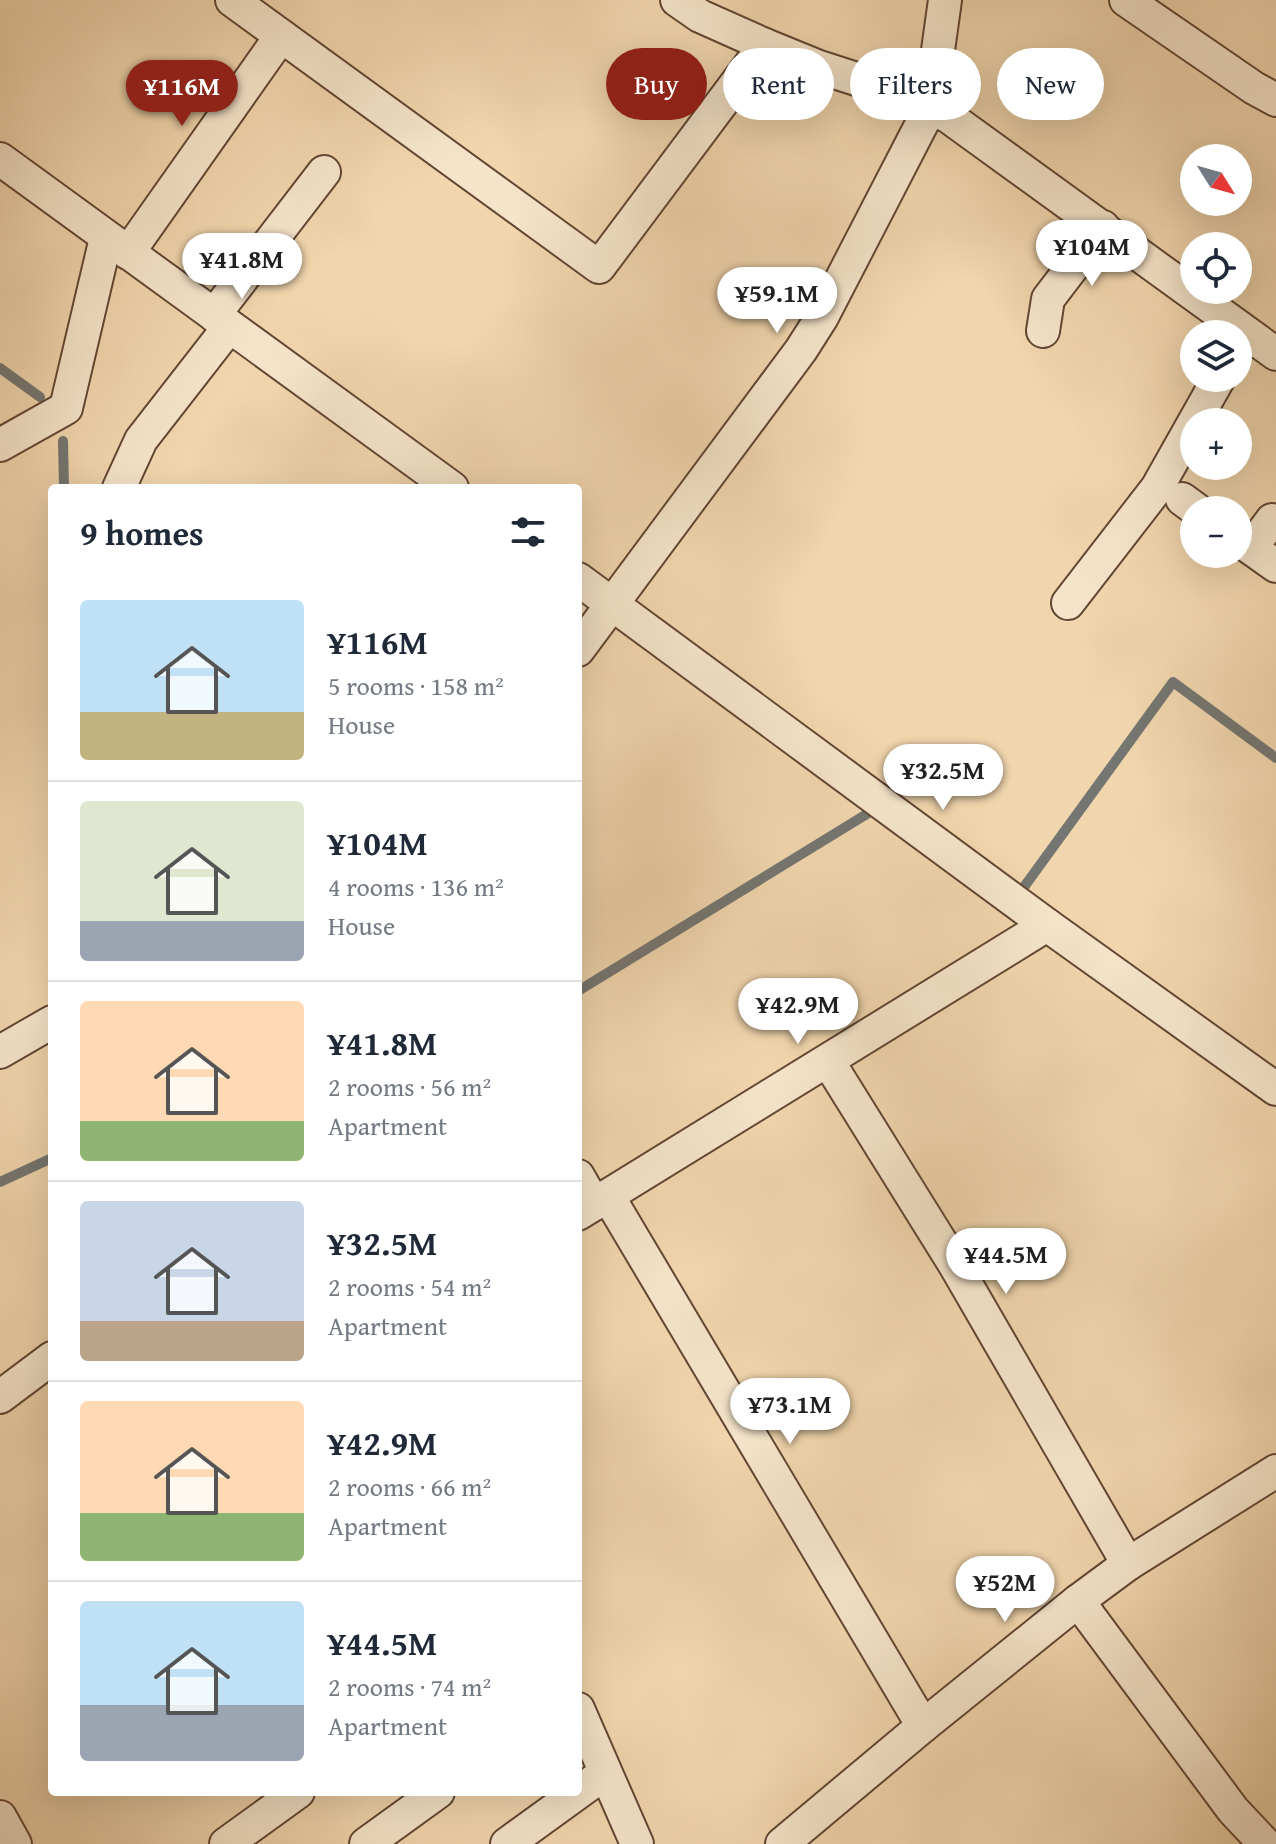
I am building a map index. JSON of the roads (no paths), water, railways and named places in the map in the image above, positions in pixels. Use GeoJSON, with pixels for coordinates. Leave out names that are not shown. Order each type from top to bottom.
{"type":"FeatureCollection","features":[{"type":"Feature","properties":{"kind":"street"},"geometry":{"type":"LineString","coordinates":[[232,0],[599,267],[765,45]]}},
{"type":"Feature","properties":{"kind":"street"},"geometry":{"type":"LineString","coordinates":[[677,0],[700,16],[765,45],[850,77]]}},
{"type":"Feature","properties":{"kind":"street"},"geometry":{"type":"LineString","coordinates":[[938,48],[945,0]]}},
{"type":"Feature","properties":{"kind":"street"},"geometry":{"type":"LineString","coordinates":[[1126,0],[1276,100]]}},
{"type":"Feature","properties":{"kind":"street"},"geometry":{"type":"LineString","coordinates":[[0,445],[66,408],[117,245],[281,36]]}},
{"type":"Feature","properties":{"kind":"street"},"geometry":{"type":"LineString","coordinates":[[582,645],[801,350],[822,317],[924,120]]}},
{"type":"Feature","properties":{"kind":"street"},"geometry":{"type":"LineString","coordinates":[[953,120],[1103,227],[1219,320]]}},
{"type":"Feature","properties":{"kind":"street"},"geometry":{"type":"LineString","coordinates":[[0,159],[446,484]]}},
{"type":"Feature","properties":{"kind":"street"},"geometry":{"type":"LineString","coordinates":[[121,484],[141,440],[324,172]]}},
{"type":"Feature","properties":{"kind":"street"},"geometry":{"type":"LineString","coordinates":[[1043,331],[1048,299],[1103,227]]}},
{"type":"Feature","properties":{"kind":"street"},"geometry":{"type":"LineString","coordinates":[[1252,343],[1276,354]]}},
{"type":"Feature","properties":{"kind":"street"},"geometry":{"type":"LineString","coordinates":[[1068,603],[1157,488],[1211,392]]}},
{"type":"Feature","properties":{"kind":"street"},"geometry":{"type":"LineString","coordinates":[[1255,551],[1272,520]]}},
{"type":"Feature","properties":{"kind":"street"},"geometry":{"type":"LineString","coordinates":[[582,582],[1047,925],[1276,1089]]}},
{"type":"Feature","properties":{"kind":"street"},"geometry":{"type":"LineString","coordinates":[[593,1205],[1047,925]]}},
{"type":"Feature","properties":{"kind":"street"},"geometry":{"type":"LineString","coordinates":[[0,1052],[48,1024]]}},
{"type":"Feature","properties":{"kind":"street"},"geometry":{"type":"LineString","coordinates":[[828,1061],[963,1278],[1128,1564]]}},
{"type":"Feature","properties":{"kind":"street"},"geometry":{"type":"LineString","coordinates":[[582,1184],[923,1726]]}},
{"type":"Feature","properties":{"kind":"street"},"geometry":{"type":"LineString","coordinates":[[0,1397],[48,1361]]}},
{"type":"Feature","properties":{"kind":"street"},"geometry":{"type":"LineString","coordinates":[[798,1839],[923,1726],[1078,1601],[1128,1564],[1276,1471]]}},
{"type":"Feature","properties":{"kind":"street"},"geometry":{"type":"LineString","coordinates":[[1078,1601],[1233,1810],[1265,1844]]}},
{"type":"Feature","properties":{"kind":"street"},"geometry":{"type":"LineString","coordinates":[[582,1718],[637,1844]]}},
{"type":"Feature","properties":{"kind":"street"},"geometry":{"type":"LineString","coordinates":[[582,1790],[605,1773]]}},
{"type":"Feature","properties":{"kind":"street"},"geometry":{"type":"LineString","coordinates":[[226,1844],[292,1796]]}},
{"type":"Feature","properties":{"kind":"street"},"geometry":{"type":"LineString","coordinates":[[366,1844],[432,1796]]}},
{"type":"Feature","properties":{"kind":"street"},"geometry":{"type":"LineString","coordinates":[[507,1844],[573,1796]]}},
{"type":"Feature","properties":{"kind":"street"},"geometry":{"type":"LineString","coordinates":[[0,1817],[15,1844]]}},
{"type":"Feature","properties":{"kind":"street"},"geometry":{"type":"LineString","coordinates":[[1276,1836],[1276,1844]]}},
{"type":"Feature","properties":{"kind":"waterway"},"geometry":{"type":"LineString","coordinates":[[0,368],[40,397]]}},
{"type":"Feature","properties":{"kind":"waterway"},"geometry":{"type":"LineString","coordinates":[[63,441],[64,484]]}},
{"type":"Feature","properties":{"kind":"waterway"},"geometry":{"type":"LineString","coordinates":[[1024,887],[1173,682],[1276,758]]}},
{"type":"Feature","properties":{"kind":"waterway"},"geometry":{"type":"LineString","coordinates":[[582,989],[875,809],[878,812]]}},
{"type":"Feature","properties":{"kind":"waterway"},"geometry":{"type":"LineString","coordinates":[[0,1182],[48,1160]]}}]}
